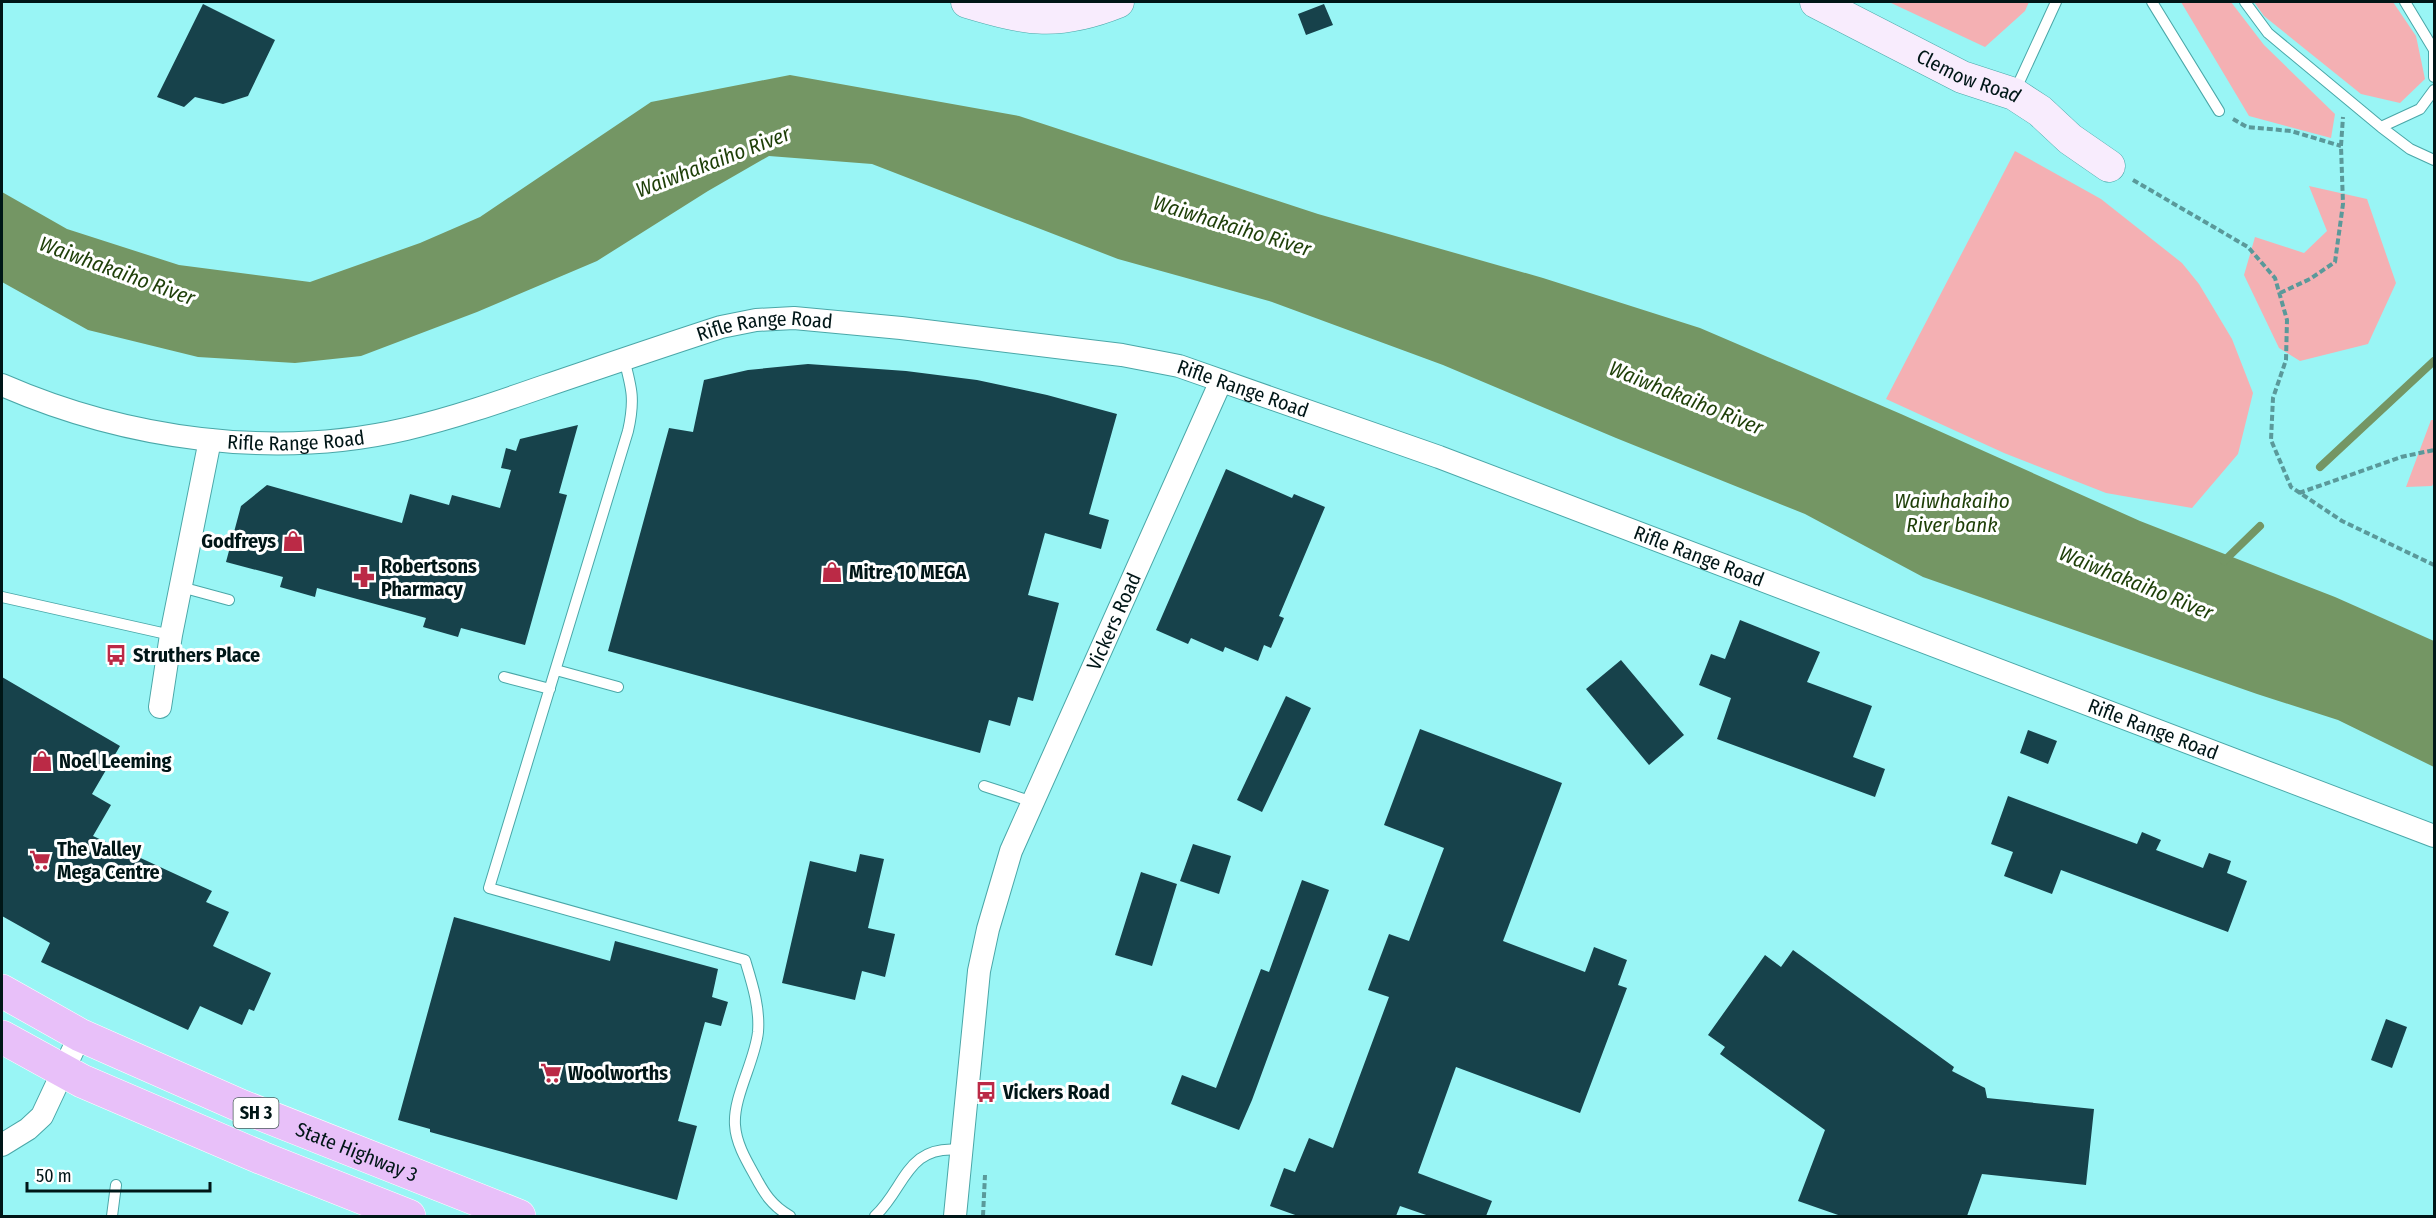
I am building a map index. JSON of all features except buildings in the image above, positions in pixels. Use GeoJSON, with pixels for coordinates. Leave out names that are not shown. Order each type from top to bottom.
{"type":"FeatureCollection","features":[{"type":"Feature","properties":{"kind":"highway","name":"State Highway 3"},"geometry":{"type":"LineString","coordinates":[[2,991],[80,1035],[241,1107],[519,1216]]}},
{"type":"Feature","properties":{"kind":"highway","name":"State Highway 3"},"geometry":{"type":"LineString","coordinates":[[2,1036],[64,1071],[182,1125],[409,1216]]}},
{"type":"Feature","properties":{"kind":"street"},"geometry":{"type":"LineString","coordinates":[[967,2],[1029,18],[1065,18],[1118,2]]}},
{"type":"Feature","properties":{"kind":"street","name":"Clemow Road"},"geometry":{"type":"LineString","coordinates":[[1816,2],[1962,77],[2014,94],[2040,111],[2070,139],[2109,166]]}},
{"type":"Feature","properties":{"kind":"street","name":"Rifle Range Road"},"geometry":{"type":"LineString","coordinates":[[2,386],[35,400],[147,432],[210,440],[287,444],[344,440],[404,430],[453,417],[722,327],[756,320],[794,318],[901,328],[1122,355],[1179,366],[1439,457],[2434,836]]}},
{"type":"Feature","properties":{"kind":"street","name":"Vickers Road"},"geometry":{"type":"LineString","coordinates":[[955,1216],[979,971],[988,929],[1011,851],[1221,381]]}},
{"type":"Feature","properties":{"kind":"street"},"geometry":{"type":"LineString","coordinates":[[160,707],[171,635],[210,440]]}},
{"type":"Feature","properties":{"kind":"street"},"geometry":{"type":"LineString","coordinates":[[2,1144],[28,1129],[42,1116],[80,1035]]}},
{"type":"Feature","properties":{"kind":"lane"},"geometry":{"type":"LineString","coordinates":[[2014,94],[2056,2]]}},
{"type":"Feature","properties":{"kind":"lane"},"geometry":{"type":"LineString","coordinates":[[2152,2],[2219,111]]}},
{"type":"Feature","properties":{"kind":"lane"},"geometry":{"type":"LineString","coordinates":[[2244,2],[2268,33],[2381,127],[2410,149],[2434,160]]}},
{"type":"Feature","properties":{"kind":"lane"},"geometry":{"type":"LineString","coordinates":[[2405,2],[2434,50],[2434,77]]}},
{"type":"Feature","properties":{"kind":"lane"},"geometry":{"type":"LineString","coordinates":[[2381,127],[2420,109],[2434,90]]}},
{"type":"Feature","properties":{"kind":"lane"},"geometry":{"type":"LineString","coordinates":[[624,359],[632,387],[634,406],[628,431],[489,888],[746,960],[759,1017],[754,1054],[737,1110],[735,1123],[737,1136],[743,1154],[767,1198],[790,1216]]}},
{"type":"Feature","properties":{"kind":"lane"},"geometry":{"type":"LineString","coordinates":[[181,587],[229,600]]}},
{"type":"Feature","properties":{"kind":"lane"},"geometry":{"type":"LineString","coordinates":[[2,597],[171,635]]}},
{"type":"Feature","properties":{"kind":"lane"},"geometry":{"type":"LineString","coordinates":[[556,670],[618,687]]}},
{"type":"Feature","properties":{"kind":"lane"},"geometry":{"type":"LineString","coordinates":[[504,677],[550,689]]}},
{"type":"Feature","properties":{"kind":"lane"},"geometry":{"type":"LineString","coordinates":[[984,786],[1033,802]]}},
{"type":"Feature","properties":{"kind":"lane"},"geometry":{"type":"LineString","coordinates":[[876,1216],[909,1169],[931,1151],[945,1148],[960,1150]]}},
{"type":"Feature","properties":{"kind":"lane"},"geometry":{"type":"LineString","coordinates":[[112,1216],[116,1185]]}},
{"type":"Feature","properties":{"kind":"path"},"geometry":{"type":"LineString","coordinates":[[2280,293],[2310,279],[2335,262],[2343,204],[2341,146],[2344,96]]}},
{"type":"Feature","properties":{"kind":"path"},"geometry":{"type":"LineString","coordinates":[[2219,111],[2247,127],[2291,131],[2341,146]]}},
{"type":"Feature","properties":{"kind":"path"},"geometry":{"type":"LineString","coordinates":[[2109,166],[2248,247],[2275,278],[2287,320],[2286,360],[2273,398],[2271,440],[2291,487],[2342,521],[2434,566]]}},
{"type":"Feature","properties":{"kind":"path"},"geometry":{"type":"LineString","coordinates":[[2299,493],[2401,457],[2434,450]]}},
{"type":"Feature","properties":{"kind":"path"},"geometry":{"type":"LineString","coordinates":[[983,1216],[985,1173]]}},
{"type":"Feature","properties":{"kind":"shaded area"},"geometry":{"type":"Polygon","coordinates":[[[1889,2],[2029,2],[2025,11],[1985,47],[1889,2]]]}},
{"type":"Feature","properties":{"kind":"shaded area"},"geometry":{"type":"Polygon","coordinates":[[[2181,2],[2231,2],[2264,45],[2335,114],[2331,138],[2249,116],[2181,2]]]}},
{"type":"Feature","properties":{"kind":"shaded area"},"geometry":{"type":"Polygon","coordinates":[[[2254,2],[2393,2],[2416,36],[2425,79],[2400,103],[2361,94],[2264,16],[2254,2]]]}},
{"type":"Feature","properties":{"kind":"shaded area"},"geometry":{"type":"Polygon","coordinates":[[[2015,151],[2101,199],[2182,263],[2199,284],[2232,339],[2253,393],[2238,454],[2192,508],[2106,493],[2004,453],[1886,399],[2015,151]]]}},
{"type":"Feature","properties":{"kind":"shaded area"},"geometry":{"type":"Polygon","coordinates":[[[2309,186],[2367,199],[2396,283],[2368,344],[2300,361],[2279,348],[2244,275],[2255,237],[2304,253],[2327,231],[2309,186]]]}},
{"type":"Feature","properties":{"kind":"shaded area"},"geometry":{"type":"Polygon","coordinates":[[[2431,420],[2434,420],[2434,482],[2432,486],[2406,487],[2431,420]]]}},
{"type":"Feature","properties":{"kind":"water","name":"Waiwhakaiho River bank"},"geometry":{"type":"Polygon","coordinates":[[[790,75],[1019,116],[1318,214],[1543,278],[1700,328],[1901,414],[2140,521],[2335,597],[2434,641],[2434,767],[2338,720],[2257,694],[1923,577],[1805,514],[1443,365],[1269,301],[1118,259],[872,164],[769,156],[708,191],[597,261],[477,312],[361,356],[295,363],[198,357],[88,330],[2,282],[2,192],[67,229],[179,265],[310,282],[420,243],[480,217],[651,102],[790,75]]]}},
{"type":"Feature","properties":{"kind":"waterway"},"geometry":{"type":"LineString","coordinates":[[2320,467],[2434,361]]}},
{"type":"Feature","properties":{"kind":"waterway"},"geometry":{"type":"LineString","coordinates":[[2224,561],[2260,526]]}},
{"type":"Feature","properties":{"kind":"place","name":"Godfreys"},"geometry":{"type":"Point","coordinates":[293,541]}},
{"type":"Feature","properties":{"kind":"place","name":"Mitre 10 MEGA"},"geometry":{"type":"Point","coordinates":[832,572]}},
{"type":"Feature","properties":{"kind":"place","name":"Robertsons Pharmacy"},"geometry":{"type":"Point","coordinates":[364,577]}},
{"type":"Feature","properties":{"kind":"place","name":"Struthers Place"},"geometry":{"type":"Point","coordinates":[116,655]}},
{"type":"Feature","properties":{"kind":"place","name":"Noel Leeming"},"geometry":{"type":"Point","coordinates":[42,761]}},
{"type":"Feature","properties":{"kind":"place","name":"The Valley Mega Centre"},"geometry":{"type":"Point","coordinates":[40,860]}},
{"type":"Feature","properties":{"kind":"place","name":"Woolworths"},"geometry":{"type":"Point","coordinates":[551,1073]}},
{"type":"Feature","properties":{"kind":"place","name":"Vickers Road"},"geometry":{"type":"Point","coordinates":[986,1092]}},
{"type":"Feature","properties":{"kind":"water label","name":"Waiwhakaiho River"},"geometry":{"type":"Point","coordinates":[713,162]}},
{"type":"Feature","properties":{"kind":"water label","name":"Waiwhakaiho River"},"geometry":{"type":"Point","coordinates":[1232,226]}},
{"type":"Feature","properties":{"kind":"water label","name":"Waiwhakaiho River"},"geometry":{"type":"Point","coordinates":[117,271]}},
{"type":"Feature","properties":{"kind":"water label","name":"Waiwhakaiho River"},"geometry":{"type":"Point","coordinates":[1686,398]}},
{"type":"Feature","properties":{"kind":"water label","name":"Waiwhakaiho River"},"geometry":{"type":"Point","coordinates":[2136,583]}}]}
